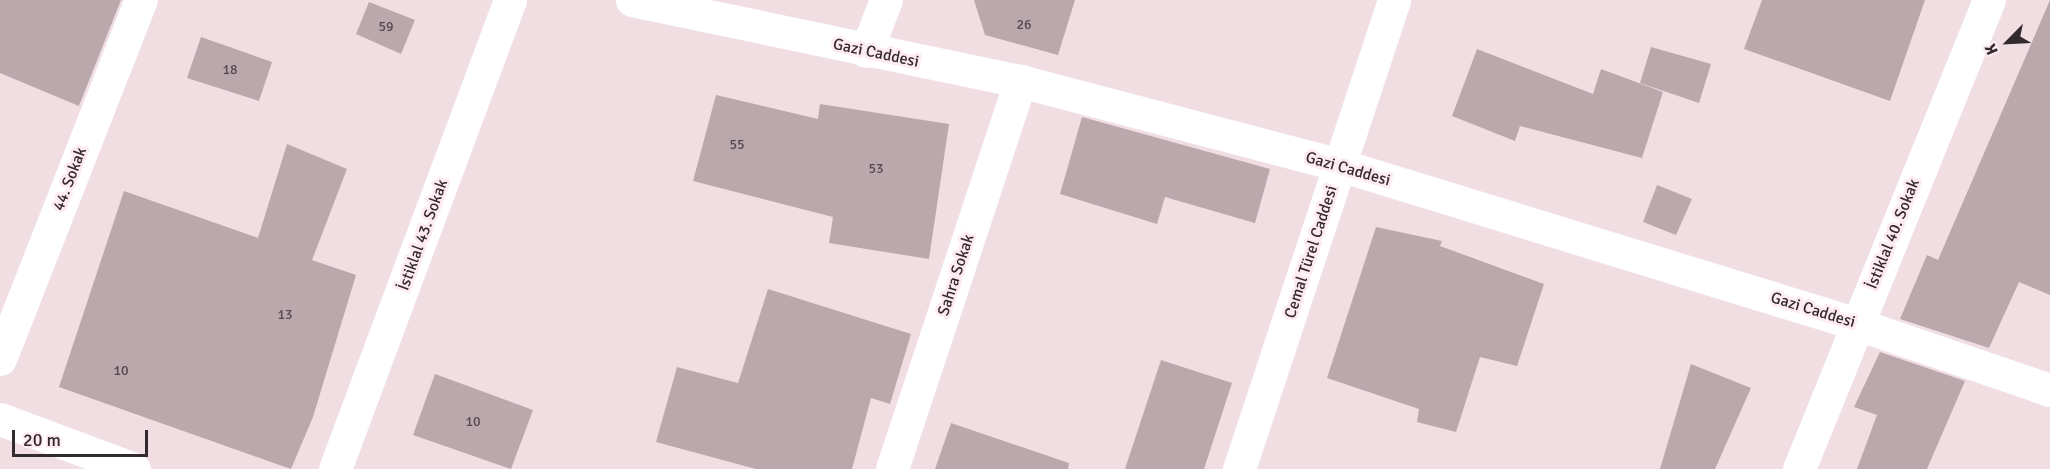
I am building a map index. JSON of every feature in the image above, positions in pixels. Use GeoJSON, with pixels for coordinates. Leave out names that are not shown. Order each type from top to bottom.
{"type":"FeatureCollection","features":[{"type":"Feature","properties":{"kind":"street","name":"44. Sokak"},"geometry":{"type":"LineString","coordinates":[[0,359],[141,0]]}},
{"type":"Feature","properties":{"kind":"street","name":"İstiklal 43. Sokak"},"geometry":{"type":"LineString","coordinates":[[335,469],[510,0]]}},
{"type":"Feature","properties":{"kind":"street","name":"Gazi Caddesi"},"geometry":{"type":"LineString","coordinates":[[632,0],[866,51],[1020,81],[1340,165],[1857,324],[2050,390]]}},
{"type":"Feature","properties":{"kind":"street"},"geometry":{"type":"LineString","coordinates":[[866,51],[886,0]]}},
{"type":"Feature","properties":{"kind":"street","name":"Cemal Türel Caddesi"},"geometry":{"type":"LineString","coordinates":[[1239,469],[1394,0]]}},
{"type":"Feature","properties":{"kind":"street","name":"İstiklal 40. Sokak"},"geometry":{"type":"LineString","coordinates":[[1799,469],[1989,0]]}},
{"type":"Feature","properties":{"kind":"street","name":"Sahra Sokak"},"geometry":{"type":"LineString","coordinates":[[892,469],[1020,81]]}},
{"type":"Feature","properties":{"kind":"street"},"geometry":{"type":"LineString","coordinates":[[0,419],[134,469]]}},
{"type":"Feature","properties":{"kind":"building"},"geometry":{"type":"Polygon","coordinates":[[[0,0],[121,0],[79,106],[0,73],[0,0]]]}},
{"type":"Feature","properties":{"kind":"building"},"geometry":{"type":"Polygon","coordinates":[[[974,0],[1075,0],[1058,55],[985,35],[974,0]]]}},
{"type":"Feature","properties":{"kind":"building"},"geometry":{"type":"Polygon","coordinates":[[[1762,0],[1925,0],[1890,101],[1744,49],[1762,0]]]}},
{"type":"Feature","properties":{"kind":"building"},"geometry":{"type":"Polygon","coordinates":[[[2050,0],[2050,295],[2019,282],[1989,348],[1900,319],[1927,255],[1938,260],[2050,0]]]}},
{"type":"Feature","properties":{"kind":"building"},"geometry":{"type":"Polygon","coordinates":[[[369,2],[415,20],[401,54],[356,34],[369,2]]]}},
{"type":"Feature","properties":{"kind":"building"},"geometry":{"type":"Polygon","coordinates":[[[201,37],[272,62],[259,101],[187,78],[201,37]]]}},
{"type":"Feature","properties":{"kind":"building"},"geometry":{"type":"Polygon","coordinates":[[[1651,47],[1711,64],[1699,103],[1640,83],[1651,47]]]}},
{"type":"Feature","properties":{"kind":"building"},"geometry":{"type":"Polygon","coordinates":[[[1477,49],[1593,94],[1601,69],[1663,92],[1642,158],[1520,126],[1515,141],[1452,116],[1477,49]]]}},
{"type":"Feature","properties":{"kind":"building"},"geometry":{"type":"Polygon","coordinates":[[[716,95],[818,119],[820,104],[949,124],[929,259],[829,243],[833,217],[693,181],[716,95]]]}},
{"type":"Feature","properties":{"kind":"building"},"geometry":{"type":"Polygon","coordinates":[[[1082,117],[1270,169],[1255,223],[1165,197],[1157,224],[1060,194],[1082,117]]]}},
{"type":"Feature","properties":{"kind":"building"},"geometry":{"type":"Polygon","coordinates":[[[287,144],[347,169],[312,260],[356,275],[313,417],[291,469],[59,387],[124,191],[258,238],[287,144]]]}},
{"type":"Feature","properties":{"kind":"building"},"geometry":{"type":"Polygon","coordinates":[[[1657,185],[1692,199],[1676,235],[1643,222],[1657,185]]]}},
{"type":"Feature","properties":{"kind":"building"},"geometry":{"type":"Polygon","coordinates":[[[1376,227],[1442,241],[1440,246],[1544,284],[1517,366],[1480,357],[1456,432],[1417,422],[1419,409],[1327,378],[1376,227]]]}},
{"type":"Feature","properties":{"kind":"building"},"geometry":{"type":"Polygon","coordinates":[[[768,289],[911,334],[890,404],[871,398],[852,469],[756,469],[656,442],[677,367],[738,383],[768,289]]]}},
{"type":"Feature","properties":{"kind":"building"},"geometry":{"type":"Polygon","coordinates":[[[1880,352],[1965,381],[1927,469],[1857,469],[1877,415],[1854,407],[1880,352]]]}},
{"type":"Feature","properties":{"kind":"building"},"geometry":{"type":"Polygon","coordinates":[[[1161,360],[1232,383],[1204,469],[1125,469],[1161,360]]]}},
{"type":"Feature","properties":{"kind":"building"},"geometry":{"type":"Polygon","coordinates":[[[1691,364],[1751,388],[1715,469],[1660,469],[1691,364]]]}},
{"type":"Feature","properties":{"kind":"building"},"geometry":{"type":"Polygon","coordinates":[[[435,374],[533,410],[511,469],[413,435],[435,374]]]}},
{"type":"Feature","properties":{"kind":"building"},"geometry":{"type":"Polygon","coordinates":[[[951,423],[1069,463],[1068,469],[935,469],[951,423]]]}}]}
